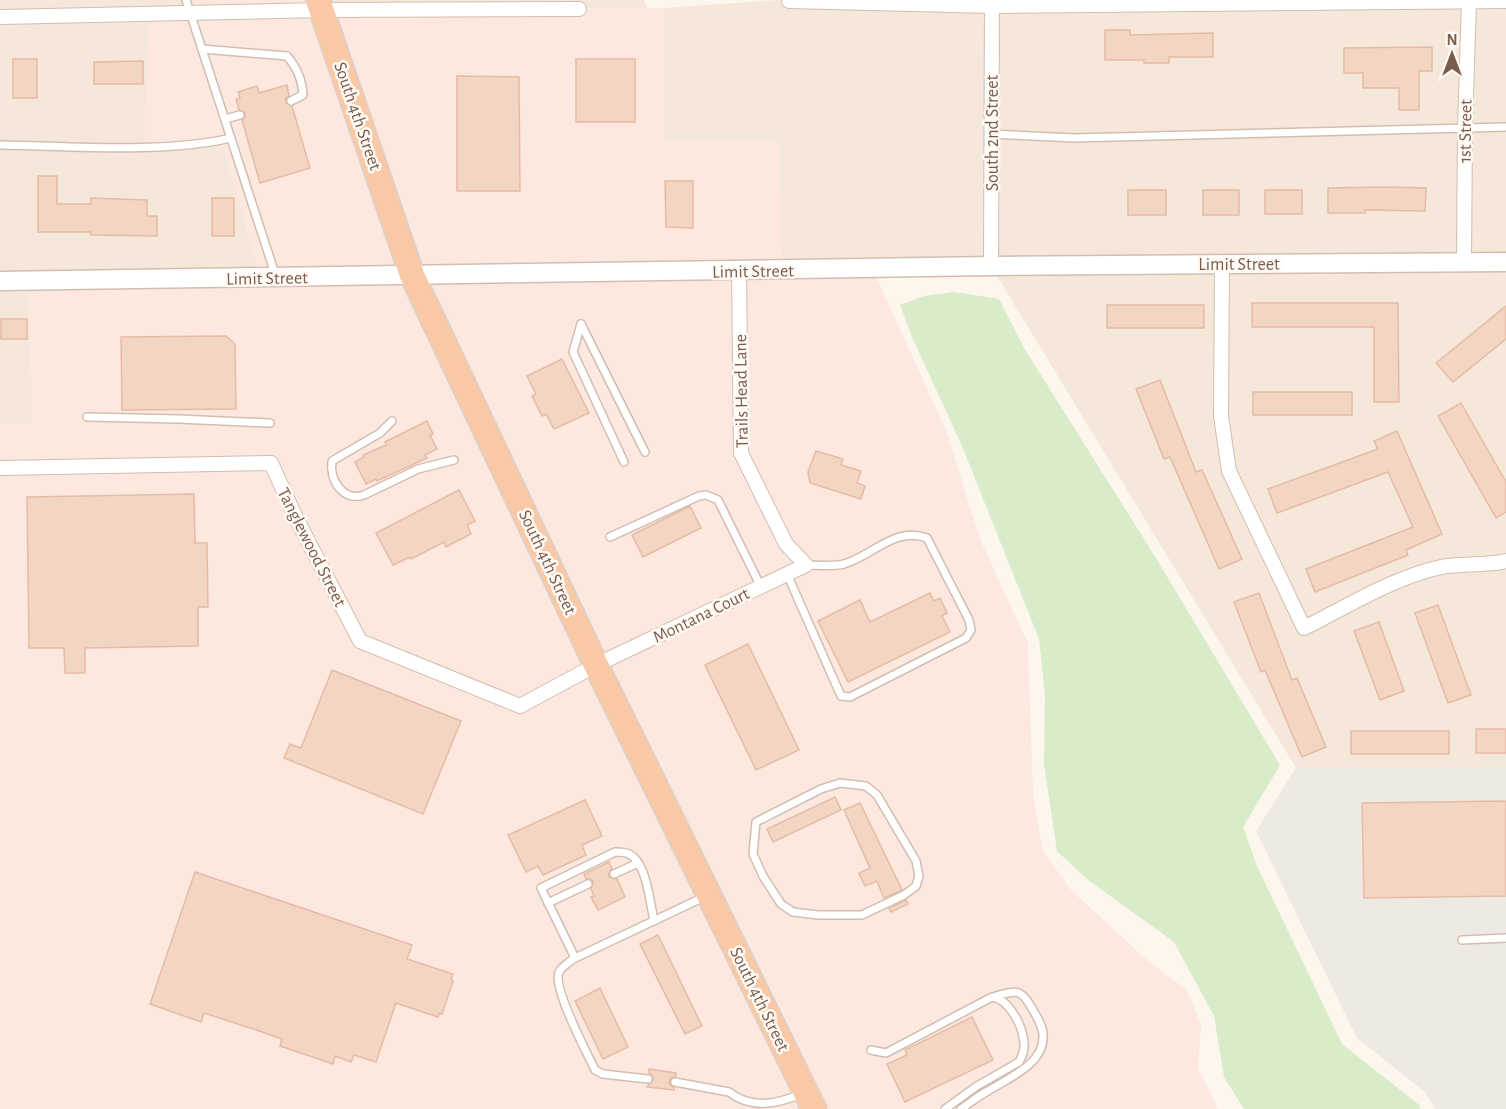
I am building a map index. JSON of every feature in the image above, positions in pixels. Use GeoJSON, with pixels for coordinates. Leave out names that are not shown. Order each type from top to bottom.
{"type":"FeatureCollection","features":[{"type":"Feature","properties":{"kind":"highway","name":"South 4th Street"},"geometry":{"type":"LineString","coordinates":[[320,5],[412,275],[596,665],[809,1100]]}},
{"type":"Feature","properties":{"kind":"street"},"geometry":{"type":"LineString","coordinates":[[789,1],[992,3],[1506,1]]}},
{"type":"Feature","properties":{"kind":"street","name":"1st Street"},"geometry":{"type":"LineString","coordinates":[[1464,262],[1469,1]]}},
{"type":"Feature","properties":{"kind":"street","name":"South 2nd Street"},"geometry":{"type":"LineString","coordinates":[[991,266],[992,3]]}},
{"type":"Feature","properties":{"kind":"street"},"geometry":{"type":"LineString","coordinates":[[0,18],[190,14],[320,5],[445,5],[579,9]]}},
{"type":"Feature","properties":{"kind":"street","name":"Limit Street"},"geometry":{"type":"LineString","coordinates":[[0,281],[991,266],[1506,262]]}},
{"type":"Feature","properties":{"kind":"street"},"geometry":{"type":"LineString","coordinates":[[1222,264],[1221,416],[1229,471],[1304,628],[1396,581],[1422,572],[1444,567],[1506,561]]}},
{"type":"Feature","properties":{"kind":"street","name":"Trails Head Lane"},"geometry":{"type":"LineString","coordinates":[[739,271],[741,453],[786,544],[806,565]]}},
{"type":"Feature","properties":{"kind":"street","name":"Tanglewood Street"},"geometry":{"type":"LineString","coordinates":[[0,468],[271,463],[296,518],[360,641],[520,706],[596,665]]}},
{"type":"Feature","properties":{"kind":"street","name":"Montana Court"},"geometry":{"type":"LineString","coordinates":[[596,665],[806,565]]}},
{"type":"Feature","properties":{"kind":"lane"},"geometry":{"type":"LineString","coordinates":[[186,0],[276,278]]}},
{"type":"Feature","properties":{"kind":"lane"},"geometry":{"type":"LineString","coordinates":[[202,49],[287,56],[295,66],[303,84],[303,95],[291,101]]}},
{"type":"Feature","properties":{"kind":"lane"},"geometry":{"type":"LineString","coordinates":[[225,119],[240,115]]}},
{"type":"Feature","properties":{"kind":"lane"},"geometry":{"type":"LineString","coordinates":[[992,134],[1074,138],[1506,127]]}},
{"type":"Feature","properties":{"kind":"lane"},"geometry":{"type":"LineString","coordinates":[[0,145],[135,147],[210,142],[231,138]]}},
{"type":"Feature","properties":{"kind":"lane"},"geometry":{"type":"LineString","coordinates":[[624,462],[573,352],[581,324],[645,452]]}},
{"type":"Feature","properties":{"kind":"lane"},"geometry":{"type":"LineString","coordinates":[[87,417],[270,423]]}},
{"type":"Feature","properties":{"kind":"lane"},"geometry":{"type":"LineString","coordinates":[[392,421],[380,433],[336,457],[333,461],[331,471],[341,491],[345,494],[356,497],[364,495],[418,469],[454,460]]}},
{"type":"Feature","properties":{"kind":"lane"},"geometry":{"type":"LineString","coordinates":[[610,537],[699,496],[713,497],[718,500],[761,586]]}},
{"type":"Feature","properties":{"kind":"lane"},"geometry":{"type":"LineString","coordinates":[[787,574],[841,696],[850,697],[966,638],[971,630],[969,620],[927,538],[920,535],[896,538],[845,564],[806,565]]}},
{"type":"Feature","properties":{"kind":"lane"},"geometry":{"type":"LineString","coordinates":[[840,783],[866,786],[877,795],[916,861],[919,876],[916,886],[904,895],[862,915],[842,916],[793,912],[781,904],[763,876],[753,854],[756,822],[821,789],[840,783]]}},
{"type":"Feature","properties":{"kind":"lane"},"geometry":{"type":"LineString","coordinates":[[575,958],[541,888],[615,852],[626,852],[632,855],[646,877],[654,921]]}},
{"type":"Feature","properties":{"kind":"lane"},"geometry":{"type":"LineString","coordinates":[[614,874],[638,863]]}},
{"type":"Feature","properties":{"kind":"lane"},"geometry":{"type":"LineString","coordinates":[[548,903],[588,884]]}},
{"type":"Feature","properties":{"kind":"lane"},"geometry":{"type":"LineString","coordinates":[[648,1079],[603,1074],[595,1070],[560,993],[559,970],[575,958],[709,895]]}},
{"type":"Feature","properties":{"kind":"lane"},"geometry":{"type":"LineString","coordinates":[[1462,940],[1506,938]]}},
{"type":"Feature","properties":{"kind":"lane"},"geometry":{"type":"LineString","coordinates":[[871,1050],[886,1053],[992,997],[1015,991],[1024,996],[1043,1034],[1037,1055],[1028,1066],[961,1109]]}},
{"type":"Feature","properties":{"kind":"lane"},"geometry":{"type":"LineString","coordinates":[[945,1109],[977,1086],[1019,1062],[1023,1055],[1025,1045],[1023,1034],[1013,1014],[1005,1002],[992,997]]}},
{"type":"Feature","properties":{"kind":"lane"},"geometry":{"type":"LineString","coordinates":[[675,1082],[729,1092],[737,1102],[748,1108],[770,1108],[809,1100]]}},
{"type":"Feature","properties":{"kind":"shaded area"},"geometry":{"type":"Polygon","coordinates":[[[0,0],[186,0],[193,144],[223,146],[261,278],[32,423],[0,423],[0,0]]]}},
{"type":"Feature","properties":{"kind":"shaded area"},"geometry":{"type":"Polygon","coordinates":[[[186,0],[318,0],[321,10],[664,8],[664,141],[779,140],[782,270],[872,268],[946,430],[980,539],[1028,644],[1033,795],[1043,851],[1071,890],[1147,960],[1187,990],[1201,1026],[1198,1069],[1218,1109],[0,1109],[0,423],[32,423],[28,281],[261,278],[223,147],[193,144],[144,146],[149,15],[190,14],[186,0]]]}},
{"type":"Feature","properties":{"kind":"shaded area"},"geometry":{"type":"Polygon","coordinates":[[[318,0],[644,0],[647,8],[321,10],[318,0]]]}},
{"type":"Feature","properties":{"kind":"shaded area"},"geometry":{"type":"Polygon","coordinates":[[[779,0],[1506,0],[1506,767],[1296,768],[991,266],[782,270],[663,141],[664,8],[779,0]]]}},
{"type":"Feature","properties":{"kind":"shaded area"},"geometry":{"type":"Polygon","coordinates":[[[1506,767],[1506,1109],[1435,1109],[1425,1092],[1357,1038],[1256,831],[1296,768],[1506,767]]]}},
{"type":"Feature","properties":{"kind":"green space"},"geometry":{"type":"Polygon","coordinates":[[[954,292],[999,299],[1024,348],[1156,558],[1280,765],[1243,827],[1257,866],[1342,1044],[1418,1104],[1421,1109],[1244,1109],[1224,1077],[1214,1016],[1174,942],[1088,880],[1057,851],[1044,765],[1045,695],[1039,639],[962,446],[912,337],[900,305],[924,296],[954,292]]]}},
{"type":"Feature","properties":{"kind":"building"},"geometry":{"type":"Polygon","coordinates":[[[1105,30],[1130,30],[1130,35],[1213,33],[1213,57],[1169,57],[1169,63],[1144,63],[1144,60],[1105,60],[1105,30]]]}},
{"type":"Feature","properties":{"kind":"building"},"geometry":{"type":"Polygon","coordinates":[[[1432,47],[1432,71],[1419,71],[1419,110],[1399,110],[1399,88],[1363,88],[1363,73],[1344,73],[1344,48],[1432,47]]]}},
{"type":"Feature","properties":{"kind":"building"},"geometry":{"type":"Polygon","coordinates":[[[13,59],[37,59],[37,98],[13,98],[13,59]]]}},
{"type":"Feature","properties":{"kind":"building"},"geometry":{"type":"Polygon","coordinates":[[[576,59],[635,59],[635,122],[576,122],[576,59]]]}},
{"type":"Feature","properties":{"kind":"building"},"geometry":{"type":"Polygon","coordinates":[[[143,61],[143,84],[94,84],[94,62],[143,61]]]}},
{"type":"Feature","properties":{"kind":"building"},"geometry":{"type":"Polygon","coordinates":[[[457,76],[519,77],[520,191],[457,191],[457,76]]]}},
{"type":"Feature","properties":{"kind":"building"},"geometry":{"type":"Polygon","coordinates":[[[287,85],[289,96],[286,98],[286,103],[292,106],[310,168],[260,183],[242,120],[245,113],[239,110],[236,99],[240,98],[238,92],[257,86],[259,93],[287,85]]]}},
{"type":"Feature","properties":{"kind":"building"},"geometry":{"type":"Polygon","coordinates":[[[38,176],[57,176],[57,204],[91,204],[91,198],[147,200],[147,216],[157,216],[157,236],[38,232],[38,176]]]}},
{"type":"Feature","properties":{"kind":"building"},"geometry":{"type":"Polygon","coordinates":[[[665,181],[693,181],[693,228],[666,227],[665,181]]]}},
{"type":"Feature","properties":{"kind":"building"},"geometry":{"type":"Polygon","coordinates":[[[1328,188],[1426,188],[1425,211],[1365,210],[1365,213],[1328,213],[1328,188]]]}},
{"type":"Feature","properties":{"kind":"building"},"geometry":{"type":"Polygon","coordinates":[[[1128,190],[1166,190],[1166,215],[1128,215],[1128,190]]]}},
{"type":"Feature","properties":{"kind":"building"},"geometry":{"type":"Polygon","coordinates":[[[1203,190],[1239,190],[1239,215],[1203,215],[1203,190]]]}},
{"type":"Feature","properties":{"kind":"building"},"geometry":{"type":"Polygon","coordinates":[[[1265,190],[1302,190],[1302,214],[1265,214],[1265,190]]]}},
{"type":"Feature","properties":{"kind":"building"},"geometry":{"type":"Polygon","coordinates":[[[212,198],[234,198],[234,236],[212,236],[212,198]]]}},
{"type":"Feature","properties":{"kind":"building"},"geometry":{"type":"Polygon","coordinates":[[[1252,303],[1398,303],[1399,402],[1374,402],[1374,327],[1252,327],[1252,303]]]}},
{"type":"Feature","properties":{"kind":"building"},"geometry":{"type":"Polygon","coordinates":[[[1107,305],[1204,305],[1204,328],[1107,328],[1107,305]]]}},
{"type":"Feature","properties":{"kind":"building"},"geometry":{"type":"Polygon","coordinates":[[[1506,306],[1506,339],[1453,382],[1436,363],[1506,306]]]}},
{"type":"Feature","properties":{"kind":"building"},"geometry":{"type":"Polygon","coordinates":[[[1,319],[27,319],[27,339],[1,339],[1,319]]]}},
{"type":"Feature","properties":{"kind":"building"},"geometry":{"type":"Polygon","coordinates":[[[226,336],[235,344],[236,409],[122,410],[121,337],[226,336]]]}},
{"type":"Feature","properties":{"kind":"building"},"geometry":{"type":"Polygon","coordinates":[[[562,359],[589,413],[554,429],[546,414],[542,416],[532,396],[536,394],[527,376],[562,359]]]}},
{"type":"Feature","properties":{"kind":"building"},"geometry":{"type":"Polygon","coordinates":[[[1160,380],[1196,472],[1202,470],[1242,559],[1219,569],[1170,457],[1164,459],[1136,389],[1160,380]]]}},
{"type":"Feature","properties":{"kind":"building"},"geometry":{"type":"Polygon","coordinates":[[[1253,392],[1352,392],[1352,415],[1253,415],[1253,392]]]}},
{"type":"Feature","properties":{"kind":"building"},"geometry":{"type":"Polygon","coordinates":[[[1461,403],[1506,482],[1506,512],[1496,518],[1438,416],[1461,403]]]}},
{"type":"Feature","properties":{"kind":"building"},"geometry":{"type":"Polygon","coordinates":[[[427,421],[433,434],[430,435],[437,449],[425,455],[427,458],[366,484],[355,462],[364,457],[363,455],[386,445],[385,442],[427,421]]]}},
{"type":"Feature","properties":{"kind":"building"},"geometry":{"type":"Polygon","coordinates":[[[1397,431],[1442,534],[1406,550],[1408,555],[1315,592],[1306,569],[1413,527],[1388,472],[1277,513],[1268,489],[1378,449],[1374,441],[1397,431]]]}},
{"type":"Feature","properties":{"kind":"building"},"geometry":{"type":"Polygon","coordinates":[[[816,451],[843,459],[841,465],[861,471],[857,483],[865,486],[861,499],[810,483],[808,472],[816,451]]]}},
{"type":"Feature","properties":{"kind":"building"},"geometry":{"type":"Polygon","coordinates":[[[459,490],[475,521],[467,525],[471,534],[446,547],[444,542],[411,559],[410,557],[393,565],[376,533],[459,490]]]}},
{"type":"Feature","properties":{"kind":"building"},"geometry":{"type":"Polygon","coordinates":[[[194,494],[195,543],[207,543],[208,607],[198,607],[198,646],[85,648],[85,673],[65,673],[64,648],[29,648],[27,497],[194,494]]]}},
{"type":"Feature","properties":{"kind":"building"},"geometry":{"type":"Polygon","coordinates":[[[690,506],[701,528],[643,557],[632,535],[690,506]]]}},
{"type":"Feature","properties":{"kind":"building"},"geometry":{"type":"Polygon","coordinates":[[[930,593],[934,601],[940,598],[947,613],[942,616],[950,632],[848,682],[818,621],[860,600],[870,622],[930,593]]]}},
{"type":"Feature","properties":{"kind":"building"},"geometry":{"type":"Polygon","coordinates":[[[1259,593],[1292,680],[1297,678],[1326,747],[1302,757],[1265,670],[1261,672],[1234,602],[1259,593]]]}},
{"type":"Feature","properties":{"kind":"building"},"geometry":{"type":"Polygon","coordinates":[[[1438,605],[1471,695],[1448,703],[1415,613],[1438,605]]]}},
{"type":"Feature","properties":{"kind":"building"},"geometry":{"type":"Polygon","coordinates":[[[1379,622],[1404,691],[1380,700],[1354,631],[1379,622]]]}},
{"type":"Feature","properties":{"kind":"building"},"geometry":{"type":"Polygon","coordinates":[[[748,644],[799,750],[756,770],[705,665],[748,644]]]}},
{"type":"Feature","properties":{"kind":"building"},"geometry":{"type":"Polygon","coordinates":[[[332,670],[461,721],[423,814],[284,758],[290,744],[301,748],[332,670]]]}},
{"type":"Feature","properties":{"kind":"building"},"geometry":{"type":"Polygon","coordinates":[[[1476,729],[1506,729],[1506,753],[1476,753],[1476,729]]]}},
{"type":"Feature","properties":{"kind":"building"},"geometry":{"type":"Polygon","coordinates":[[[1351,731],[1449,731],[1449,754],[1351,754],[1351,731]]]}},
{"type":"Feature","properties":{"kind":"building"},"geometry":{"type":"Polygon","coordinates":[[[835,797],[841,810],[773,842],[767,829],[835,797]]]}},
{"type":"Feature","properties":{"kind":"building"},"geometry":{"type":"Polygon","coordinates":[[[585,800],[602,836],[582,845],[586,855],[543,875],[538,866],[526,872],[508,835],[585,800]]]}},
{"type":"Feature","properties":{"kind":"building"},"geometry":{"type":"Polygon","coordinates":[[[1506,801],[1506,896],[1364,898],[1362,803],[1506,801]]]}},
{"type":"Feature","properties":{"kind":"building"},"geometry":{"type":"Polygon","coordinates":[[[860,803],[902,890],[884,898],[877,881],[865,886],[859,873],[870,868],[844,810],[860,803]]]}},
{"type":"Feature","properties":{"kind":"building"},"geometry":{"type":"Polygon","coordinates":[[[609,862],[612,869],[609,877],[617,879],[625,897],[598,910],[591,897],[594,896],[591,889],[593,882],[591,879],[586,879],[584,874],[609,862]]]}},
{"type":"Feature","properties":{"kind":"building"},"geometry":{"type":"Polygon","coordinates":[[[195,872],[412,945],[407,959],[453,974],[451,980],[453,981],[442,1014],[439,1013],[438,1017],[396,1003],[376,1062],[354,1055],[351,1062],[335,1056],[333,1064],[280,1046],[282,1039],[262,1032],[204,1013],[201,1022],[150,1004],[195,872]]]}},
{"type":"Feature","properties":{"kind":"building"},"geometry":{"type":"Polygon","coordinates":[[[906,900],[908,904],[891,912],[889,908],[906,900]]]}},
{"type":"Feature","properties":{"kind":"building"},"geometry":{"type":"Polygon","coordinates":[[[658,935],[702,1026],[685,1034],[640,944],[658,935]]]}},
{"type":"Feature","properties":{"kind":"building"},"geometry":{"type":"Polygon","coordinates":[[[600,988],[628,1047],[603,1059],[575,1001],[600,988]]]}},
{"type":"Feature","properties":{"kind":"building"},"geometry":{"type":"Polygon","coordinates":[[[972,1017],[993,1060],[905,1102],[887,1064],[907,1055],[905,1050],[972,1017]]]}},
{"type":"Feature","properties":{"kind":"building"},"geometry":{"type":"Polygon","coordinates":[[[649,1069],[676,1073],[676,1076],[669,1082],[674,1090],[647,1087],[653,1080],[649,1069]]]}}]}
